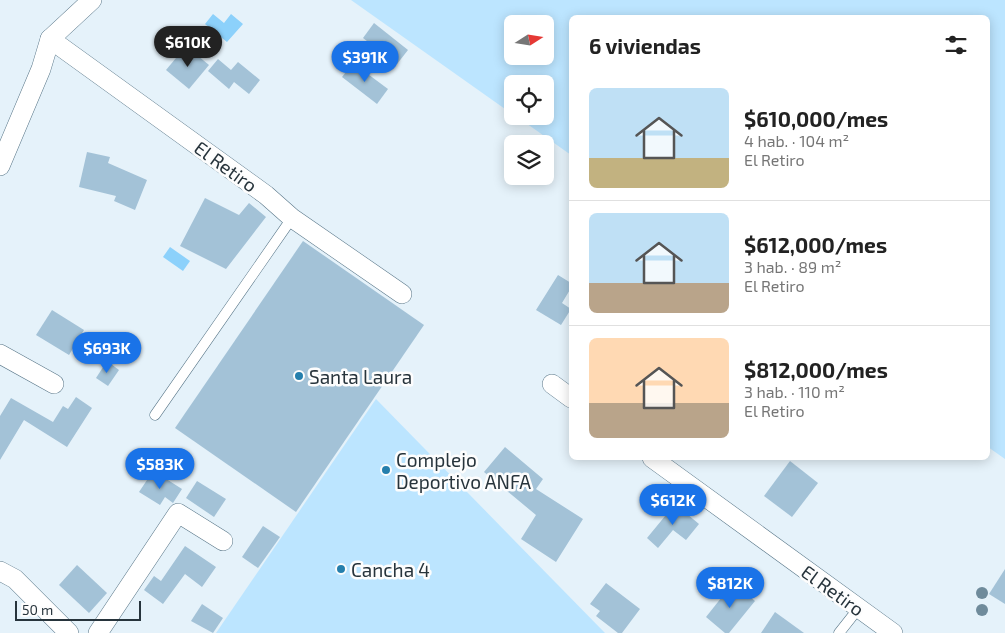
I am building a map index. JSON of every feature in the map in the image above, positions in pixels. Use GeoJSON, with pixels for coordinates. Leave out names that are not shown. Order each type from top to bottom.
{"type":"FeatureCollection","features":[{"type":"Feature","properties":{"kind":"street"},"geometry":{"type":"LineString","coordinates":[[0,166],[41,69],[50,39],[92,0]]}},
{"type":"Feature","properties":{"kind":"street","name":"El Retiro"},"geometry":{"type":"LineString","coordinates":[[50,39],[266,195],[292,218],[402,294]]}},
{"type":"Feature","properties":{"kind":"street"},"geometry":{"type":"LineString","coordinates":[[0,354],[54,384]]}},
{"type":"Feature","properties":{"kind":"street"},"geometry":{"type":"LineString","coordinates":[[552,384],[569,397]]}},
{"type":"Feature","properties":{"kind":"street","name":"El Retiro"},"geometry":{"type":"LineString","coordinates":[[655,460],[893,633]]}},
{"type":"Feature","properties":{"kind":"street"},"geometry":{"type":"LineString","coordinates":[[98,633],[178,513],[223,541]]}},
{"type":"Feature","properties":{"kind":"street"},"geometry":{"type":"LineString","coordinates":[[0,571],[15,578],[69,633]]}},
{"type":"Feature","properties":{"kind":"lane"},"geometry":{"type":"LineString","coordinates":[[155,415],[292,218]]}},
{"type":"Feature","properties":{"kind":"lane"},"geometry":{"type":"LineString","coordinates":[[839,633],[858,608]]}},
{"type":"Feature","properties":{"kind":"shaded area"},"geometry":{"type":"Polygon","coordinates":[[[351,0],[1005,0],[1005,459],[990,448],[990,15],[569,15],[569,154],[554,143],[554,135],[543,135],[529,125],[554,125],[554,75],[504,75],[504,108],[351,0]]]}},
{"type":"Feature","properties":{"kind":"shaded area"},"geometry":{"type":"Polygon","coordinates":[[[213,14],[224,23],[231,14],[243,24],[227,42],[205,24],[213,14]]]}},
{"type":"Feature","properties":{"kind":"shaded area"},"geometry":{"type":"Polygon","coordinates":[[[170,247],[190,261],[183,271],[163,257],[170,247]]]}},
{"type":"Feature","properties":{"kind":"shaded area","name":"Complejo Deportivo ANFA"},"geometry":{"type":"Polygon","coordinates":[[[376,399],[605,633],[216,633],[376,399]]]}},
{"type":"Feature","properties":{"kind":"building"},"geometry":{"type":"Polygon","coordinates":[[[374,23],[408,50],[397,64],[363,38],[374,23]]]}},
{"type":"Feature","properties":{"kind":"building"},"geometry":{"type":"Polygon","coordinates":[[[186,46],[209,65],[189,89],[166,70],[186,46]]]}},
{"type":"Feature","properties":{"kind":"building"},"geometry":{"type":"Polygon","coordinates":[[[218,59],[231,70],[238,62],[260,80],[249,94],[234,82],[229,89],[208,71],[218,59]]]}},
{"type":"Feature","properties":{"kind":"building"},"geometry":{"type":"Polygon","coordinates":[[[353,63],[388,89],[377,104],[342,77],[353,63]]]}},
{"type":"Feature","properties":{"kind":"building"},"geometry":{"type":"Polygon","coordinates":[[[87,152],[110,157],[108,163],[147,180],[135,210],[114,201],[116,196],[79,187],[87,152]]]}},
{"type":"Feature","properties":{"kind":"building"},"geometry":{"type":"Polygon","coordinates":[[[205,198],[239,215],[249,203],[266,217],[226,269],[180,246],[205,198]]]}},
{"type":"Feature","properties":{"kind":"building","name":"Santa Laura"},"geometry":{"type":"Polygon","coordinates":[[[303,241],[424,325],[296,512],[175,428],[303,241]]]}},
{"type":"Feature","properties":{"kind":"building"},"geometry":{"type":"Polygon","coordinates":[[[558,275],[569,282],[569,291],[562,303],[569,308],[569,312],[561,325],[536,310],[558,275]]]}},
{"type":"Feature","properties":{"kind":"building"},"geometry":{"type":"Polygon","coordinates":[[[52,310],[84,330],[69,355],[36,335],[52,310]]]}},
{"type":"Feature","properties":{"kind":"building"},"geometry":{"type":"Polygon","coordinates":[[[107,361],[119,370],[108,386],[96,378],[107,361]]]}},
{"type":"Feature","properties":{"kind":"building"},"geometry":{"type":"Polygon","coordinates":[[[76,397],[92,408],[67,447],[24,420],[0,460],[0,416],[11,398],[53,422],[63,406],[68,409],[76,397]]]}},
{"type":"Feature","properties":{"kind":"building"},"geometry":{"type":"Polygon","coordinates":[[[505,447],[543,479],[536,489],[583,519],[556,562],[521,539],[536,515],[484,472],[505,447]]]}},
{"type":"Feature","properties":{"kind":"building"},"geometry":{"type":"Polygon","coordinates":[[[790,461],[818,483],[792,517],[764,496],[790,461]]]}},
{"type":"Feature","properties":{"kind":"building"},"geometry":{"type":"Polygon","coordinates":[[[160,475],[182,489],[173,503],[165,497],[160,505],[139,492],[149,477],[156,481],[160,475]]]}},
{"type":"Feature","properties":{"kind":"building"},"geometry":{"type":"Polygon","coordinates":[[[197,481],[226,499],[214,517],[186,498],[197,481]]]}},
{"type":"Feature","properties":{"kind":"building"},"geometry":{"type":"Polygon","coordinates":[[[675,504],[699,524],[686,540],[673,530],[658,548],[647,538],[675,504]]]}},
{"type":"Feature","properties":{"kind":"building"},"geometry":{"type":"Polygon","coordinates":[[[263,526],[280,537],[258,568],[242,557],[263,526]]]}},
{"type":"Feature","properties":{"kind":"building"},"geometry":{"type":"Polygon","coordinates":[[[185,546],[216,567],[202,587],[185,574],[163,604],[144,590],[154,576],[161,581],[185,546]]]}},
{"type":"Feature","properties":{"kind":"building"},"geometry":{"type":"Polygon","coordinates":[[[77,565],[107,593],[89,613],[59,585],[77,565]]]}},
{"type":"Feature","properties":{"kind":"building"},"geometry":{"type":"Polygon","coordinates":[[[1005,569],[1005,604],[989,594],[1005,569]]]}},
{"type":"Feature","properties":{"kind":"building"},"geometry":{"type":"Polygon","coordinates":[[[606,583],[640,609],[622,633],[618,633],[596,616],[600,611],[590,604],[606,583]]]}},
{"type":"Feature","properties":{"kind":"building"},"geometry":{"type":"Polygon","coordinates":[[[733,583],[755,601],[729,633],[725,633],[706,617],[733,583]]]}},
{"type":"Feature","properties":{"kind":"building"},"geometry":{"type":"Polygon","coordinates":[[[202,604],[223,618],[213,633],[191,621],[202,604]]]}},
{"type":"Feature","properties":{"kind":"building"},"geometry":{"type":"Polygon","coordinates":[[[775,612],[804,633],[761,633],[775,612]]]}},
{"type":"Feature","properties":{"kind":"place","name":"Santa Laura"},"geometry":{"type":"Point","coordinates":[299,376]}},
{"type":"Feature","properties":{"kind":"place","name":"Complejo Deportivo ANFA"},"geometry":{"type":"Point","coordinates":[386,470]}},
{"type":"Feature","properties":{"kind":"place","name":"Cancha 4"},"geometry":{"type":"Point","coordinates":[341,569]}}]}
